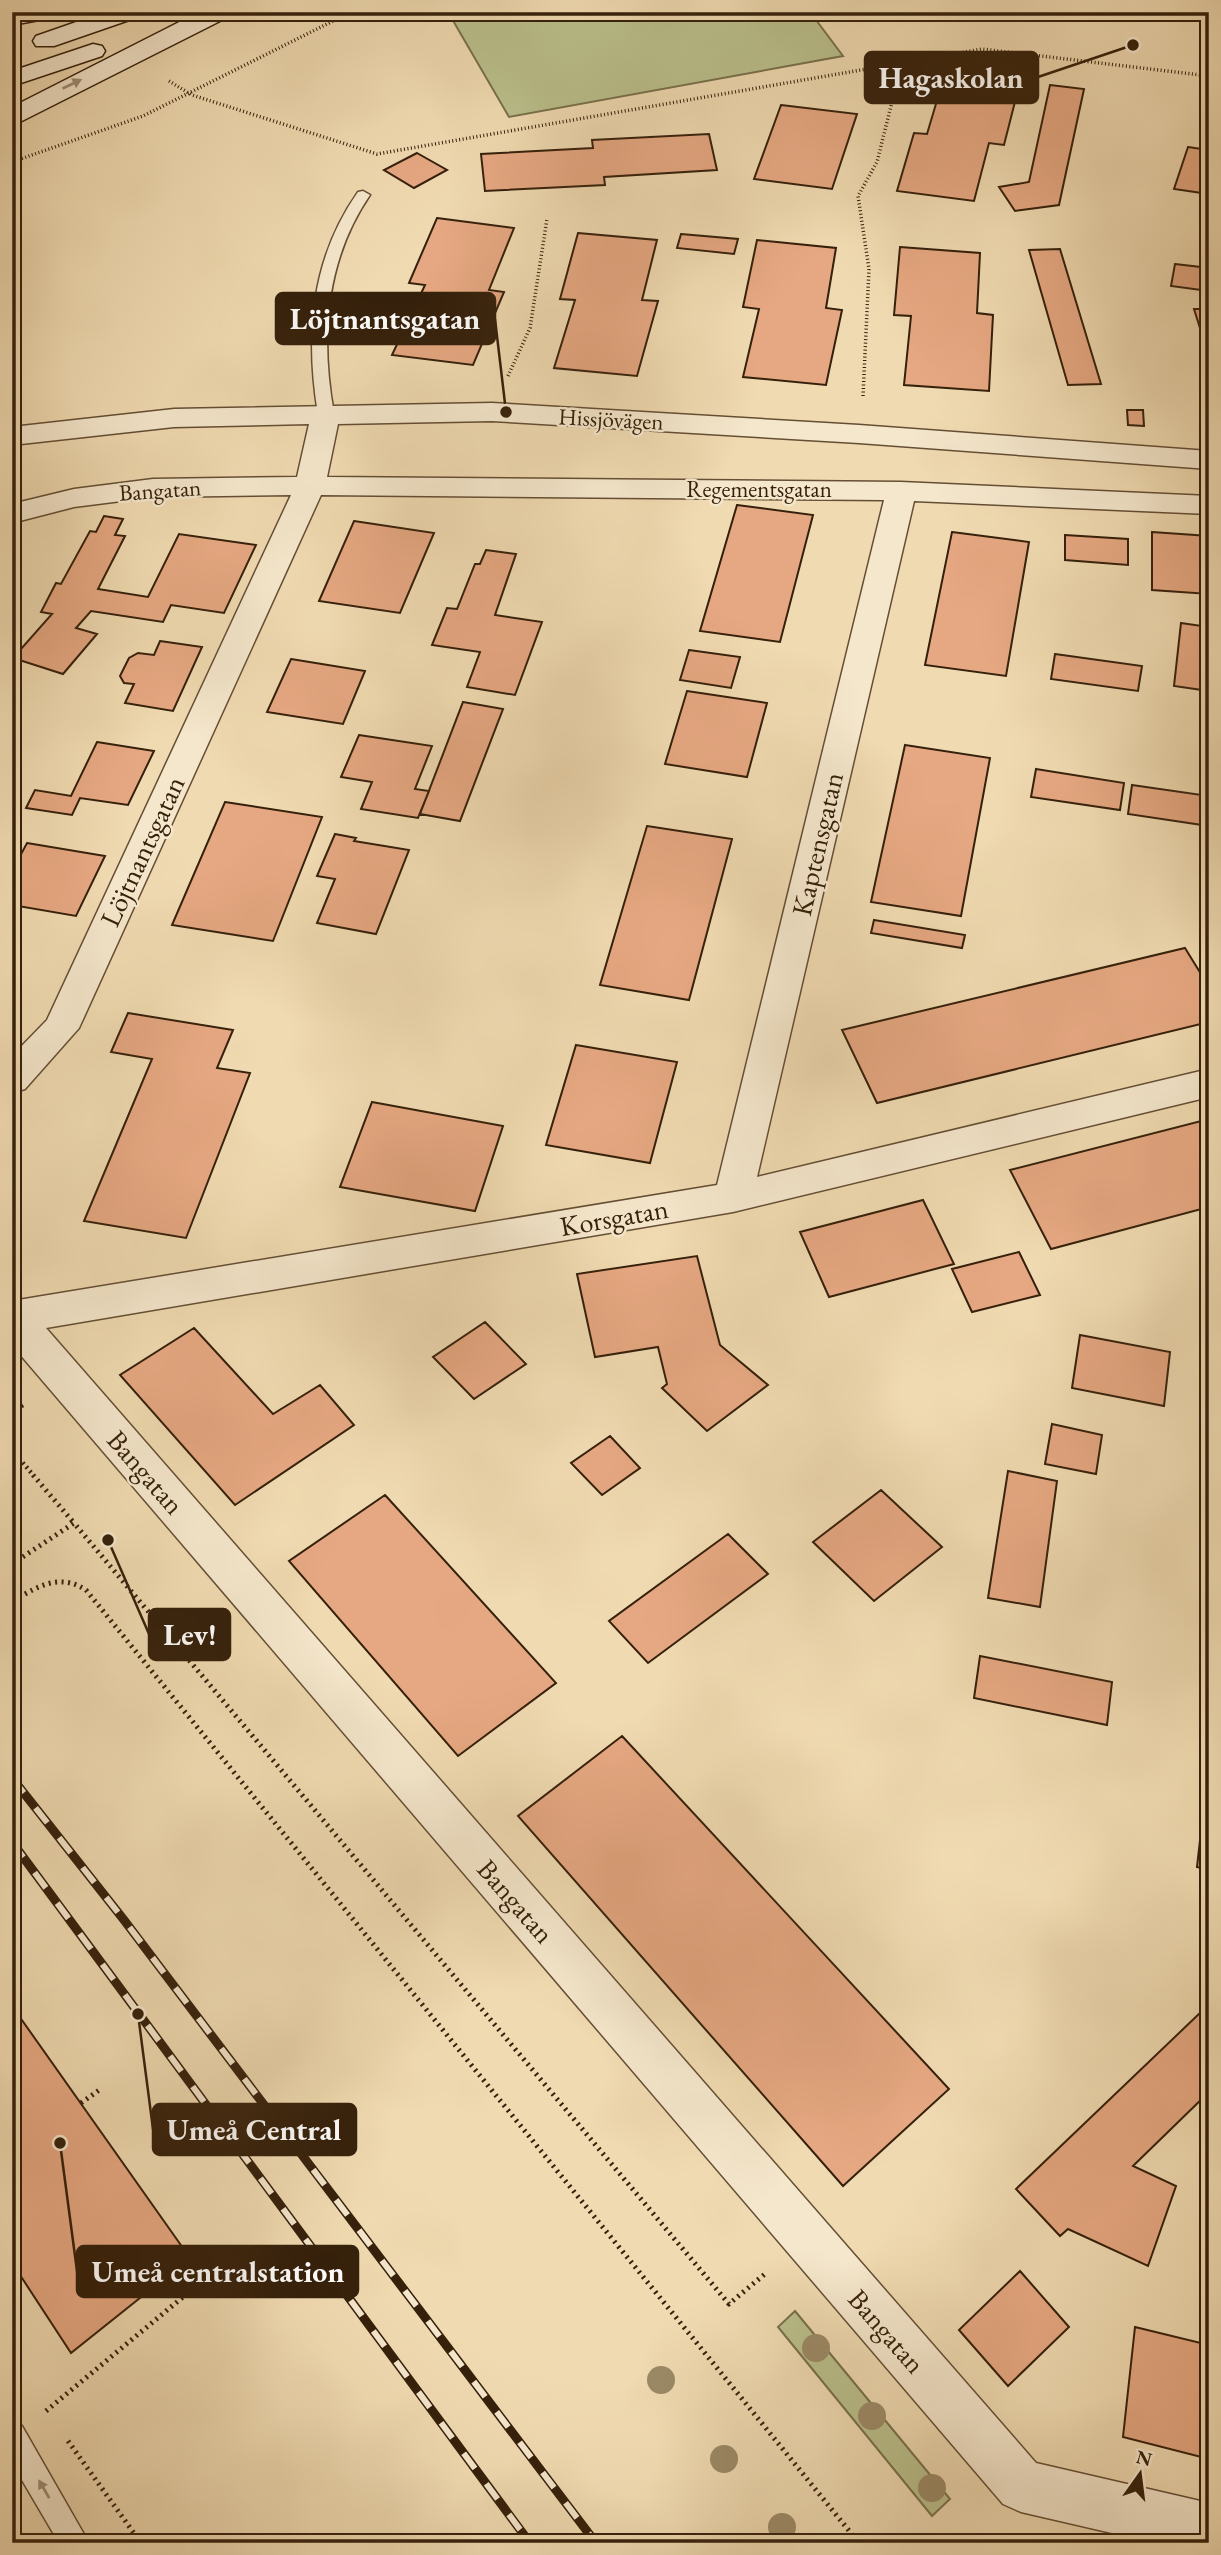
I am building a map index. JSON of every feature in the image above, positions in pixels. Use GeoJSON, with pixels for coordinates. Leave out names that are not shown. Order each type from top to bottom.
{"type":"FeatureCollection","features":[{"type":"Feature","properties":{"kind":"street"},"geometry":{"type":"LineString","coordinates":[[12,18],[47,12]]}},
{"type":"Feature","properties":{"kind":"street"},"geometry":{"type":"LineString","coordinates":[[25,48],[130,12]]}},
{"type":"Feature","properties":{"kind":"street"},"geometry":{"type":"LineString","coordinates":[[12,79],[205,12]]}},
{"type":"Feature","properties":{"kind":"street"},"geometry":{"type":"LineString","coordinates":[[12,118],[63,89],[219,12]]}},
{"type":"Feature","properties":{"kind":"street","name":"Hissjövägen"},"geometry":{"type":"LineString","coordinates":[[12,436],[174,418],[492,412],[859,434],[1209,460]]}},
{"type":"Feature","properties":{"kind":"street","name":"Löjtnantsgatan"},"geometry":{"type":"LineString","coordinates":[[12,1079],[61,1028],[310,486],[326,414]]}},
{"type":"Feature","properties":{"kind":"street","name":"Regementsgatan"},"geometry":{"type":"LineString","coordinates":[[310,486],[901,491],[1209,505]]}},
{"type":"Feature","properties":{"kind":"street","name":"Bangatan"},"geometry":{"type":"LineString","coordinates":[[12,514],[74,498],[153,488],[310,486]]}},
{"type":"Feature","properties":{"kind":"street","name":"Kaptensgatan"},"geometry":{"type":"LineString","coordinates":[[733,1197],[901,491]]}},
{"type":"Feature","properties":{"kind":"street","name":"Korsgatan"},"geometry":{"type":"LineString","coordinates":[[13,1317],[733,1197],[1209,1083]]}},
{"type":"Feature","properties":{"kind":"street","name":"Bangatan"},"geometry":{"type":"LineString","coordinates":[[13,1317],[1021,2486],[1209,2529]]}},
{"type":"Feature","properties":{"kind":"lane"},"geometry":{"type":"LineString","coordinates":[[326,414],[320,386],[327,265],[334,242],[363,195]]}},
{"type":"Feature","properties":{"kind":"lane"},"geometry":{"type":"LineString","coordinates":[[12,2436],[75,2543]]}},
{"type":"Feature","properties":{"kind":"path"},"geometry":{"type":"LineString","coordinates":[[12,162],[84,139],[192,94],[351,12]]}},
{"type":"Feature","properties":{"kind":"path"},"geometry":{"type":"LineString","coordinates":[[192,94],[377,154],[982,50],[1209,76]]}},
{"type":"Feature","properties":{"kind":"path"},"geometry":{"type":"LineString","coordinates":[[859,434],[867,353],[867,225],[858,196],[877,162],[893,98],[867,69]]}},
{"type":"Feature","properties":{"kind":"path"},"geometry":{"type":"LineString","coordinates":[[492,412],[530,328],[547,219]]}},
{"type":"Feature","properties":{"kind":"path"},"geometry":{"type":"LineString","coordinates":[[12,1450],[729,2304],[807,2238]]}},
{"type":"Feature","properties":{"kind":"path"},"geometry":{"type":"LineString","coordinates":[[12,1564],[74,1523]]}},
{"type":"Feature","properties":{"kind":"path"},"geometry":{"type":"LineString","coordinates":[[25,1594],[46,1582],[63,1579],[86,1590],[859,2543]]}},
{"type":"Feature","properties":{"kind":"path"},"geometry":{"type":"LineString","coordinates":[[81,2103],[102,2088]]}},
{"type":"Feature","properties":{"kind":"path"},"geometry":{"type":"LineString","coordinates":[[54,2421],[46,2410],[225,2262]]}},
{"type":"Feature","properties":{"kind":"path"},"geometry":{"type":"LineString","coordinates":[[62,2432],[141,2543]]}},
{"type":"Feature","properties":{"kind":"green space"},"geometry":{"type":"Polygon","coordinates":[[[448,12],[810,12],[843,56],[509,117],[448,12]]]}},
{"type":"Feature","properties":{"kind":"green space"},"geometry":{"type":"Polygon","coordinates":[[[795,2311],[950,2499],[932,2516],[778,2327],[795,2311]]]}},
{"type":"Feature","properties":{"kind":"building"},"geometry":{"type":"Polygon","coordinates":[[[944,77],[1019,86],[1004,145],[989,143],[974,201],[897,191],[914,133],[927,134],[944,77]]]}},
{"type":"Feature","properties":{"kind":"building"},"geometry":{"type":"Polygon","coordinates":[[[1050,85],[1084,89],[1059,205],[1015,211],[999,187],[1029,182],[1050,85]]]}},
{"type":"Feature","properties":{"kind":"building"},"geometry":{"type":"Polygon","coordinates":[[[781,105],[857,114],[832,189],[754,179],[781,105]]]}},
{"type":"Feature","properties":{"kind":"building"},"geometry":{"type":"Polygon","coordinates":[[[709,134],[717,170],[604,177],[605,185],[485,191],[481,154],[593,148],[592,140],[709,134]]]}},
{"type":"Feature","properties":{"kind":"building"},"geometry":{"type":"Polygon","coordinates":[[[1188,147],[1209,150],[1209,194],[1174,189],[1188,147]]]}},
{"type":"Feature","properties":{"kind":"building"},"geometry":{"type":"Polygon","coordinates":[[[417,153],[447,170],[414,188],[384,170],[417,153]]]}},
{"type":"Feature","properties":{"kind":"building"},"geometry":{"type":"Polygon","coordinates":[[[437,218],[514,228],[489,290],[504,292],[473,365],[392,355],[425,285],[409,283],[437,218]]]}},
{"type":"Feature","properties":{"kind":"building"},"geometry":{"type":"Polygon","coordinates":[[[578,233],[657,240],[642,300],[658,301],[637,376],[554,368],[575,300],[560,299],[578,233]]]}},
{"type":"Feature","properties":{"kind":"building"},"geometry":{"type":"Polygon","coordinates":[[[681,234],[738,239],[734,254],[677,248],[681,234]]]}},
{"type":"Feature","properties":{"kind":"building"},"geometry":{"type":"Polygon","coordinates":[[[757,240],[836,248],[826,308],[842,310],[826,385],[743,377],[759,309],[743,307],[757,240]]]}},
{"type":"Feature","properties":{"kind":"building"},"geometry":{"type":"Polygon","coordinates":[[[900,247],[980,253],[977,313],[993,315],[989,391],[904,385],[911,316],[894,315],[900,247]]]}},
{"type":"Feature","properties":{"kind":"building"},"geometry":{"type":"Polygon","coordinates":[[[1060,249],[1101,384],[1068,385],[1029,250],[1060,249]]]}},
{"type":"Feature","properties":{"kind":"building"},"geometry":{"type":"Polygon","coordinates":[[[1175,264],[1209,268],[1209,291],[1171,286],[1175,264]]]}},
{"type":"Feature","properties":{"kind":"building"},"geometry":{"type":"Polygon","coordinates":[[[1194,309],[1209,309],[1209,344],[1205,344],[1194,309]]]}},
{"type":"Feature","properties":{"kind":"building"},"geometry":{"type":"Polygon","coordinates":[[[1127,410],[1143,410],[1144,426],[1128,425],[1127,410]]]}},
{"type":"Feature","properties":{"kind":"building"},"geometry":{"type":"Polygon","coordinates":[[[737,505],[813,515],[780,642],[700,631],[737,505]]]}},
{"type":"Feature","properties":{"kind":"building"},"geometry":{"type":"Polygon","coordinates":[[[104,516],[123,519],[115,535],[125,536],[98,589],[148,597],[179,534],[256,545],[224,613],[171,605],[163,622],[91,611],[76,628],[97,634],[63,674],[13,658],[52,614],[41,612],[56,583],[61,584],[90,531],[96,532],[104,516]]]}},
{"type":"Feature","properties":{"kind":"building"},"geometry":{"type":"Polygon","coordinates":[[[354,521],[434,533],[400,613],[319,601],[354,521]]]}},
{"type":"Feature","properties":{"kind":"building"},"geometry":{"type":"Polygon","coordinates":[[[952,532],[1029,542],[1006,676],[925,665],[952,532]]]}},
{"type":"Feature","properties":{"kind":"building"},"geometry":{"type":"Polygon","coordinates":[[[1152,532],[1209,536],[1209,594],[1152,590],[1152,532]]]}},
{"type":"Feature","properties":{"kind":"building"},"geometry":{"type":"Polygon","coordinates":[[[1065,535],[1128,539],[1128,565],[1065,560],[1065,535]]]}},
{"type":"Feature","properties":{"kind":"building"},"geometry":{"type":"Polygon","coordinates":[[[486,550],[516,554],[495,615],[542,622],[515,695],[467,687],[480,652],[432,645],[447,608],[457,609],[475,564],[480,564],[486,550]]]}},
{"type":"Feature","properties":{"kind":"building"},"geometry":{"type":"Polygon","coordinates":[[[1181,623],[1209,627],[1209,691],[1174,686],[1181,623]]]}},
{"type":"Feature","properties":{"kind":"building"},"geometry":{"type":"Polygon","coordinates":[[[160,641],[202,647],[173,711],[125,703],[134,684],[124,683],[120,676],[129,658],[138,653],[154,655],[160,641]]]}},
{"type":"Feature","properties":{"kind":"building"},"geometry":{"type":"Polygon","coordinates":[[[689,650],[740,657],[731,688],[680,680],[689,650]]]}},
{"type":"Feature","properties":{"kind":"building"},"geometry":{"type":"Polygon","coordinates":[[[1055,654],[1142,666],[1138,691],[1051,679],[1055,654]]]}},
{"type":"Feature","properties":{"kind":"building"},"geometry":{"type":"Polygon","coordinates":[[[291,659],[365,671],[343,724],[267,712],[291,659]]]}},
{"type":"Feature","properties":{"kind":"building"},"geometry":{"type":"Polygon","coordinates":[[[687,691],[767,703],[747,777],[665,764],[687,691]]]}},
{"type":"Feature","properties":{"kind":"building"},"geometry":{"type":"Polygon","coordinates":[[[463,702],[503,709],[460,821],[420,814],[463,702]]]}},
{"type":"Feature","properties":{"kind":"building"},"geometry":{"type":"Polygon","coordinates":[[[359,735],[432,746],[415,789],[429,791],[418,818],[361,809],[372,782],[341,777],[359,735]]]}},
{"type":"Feature","properties":{"kind":"building"},"geometry":{"type":"Polygon","coordinates":[[[97,742],[154,751],[128,805],[80,798],[72,815],[26,808],[35,790],[71,796],[97,742]]]}},
{"type":"Feature","properties":{"kind":"building"},"geometry":{"type":"Polygon","coordinates":[[[905,745],[990,758],[961,916],[871,902],[905,745]]]}},
{"type":"Feature","properties":{"kind":"building"},"geometry":{"type":"Polygon","coordinates":[[[1036,769],[1124,783],[1120,810],[1031,797],[1036,769]]]}},
{"type":"Feature","properties":{"kind":"building"},"geometry":{"type":"Polygon","coordinates":[[[1132,785],[1209,796],[1209,826],[1128,814],[1132,785]]]}},
{"type":"Feature","properties":{"kind":"building"},"geometry":{"type":"Polygon","coordinates":[[[225,802],[322,817],[273,941],[172,925],[225,802]]]}},
{"type":"Feature","properties":{"kind":"building"},"geometry":{"type":"Polygon","coordinates":[[[647,826],[732,839],[689,1000],[600,985],[647,826]]]}},
{"type":"Feature","properties":{"kind":"building"},"geometry":{"type":"Polygon","coordinates":[[[335,834],[356,838],[354,841],[409,850],[376,934],[317,923],[335,879],[317,876],[335,834]]]}},
{"type":"Feature","properties":{"kind":"building"},"geometry":{"type":"Polygon","coordinates":[[[27,843],[105,856],[76,916],[12,905],[12,871],[27,843]]]}},
{"type":"Feature","properties":{"kind":"building"},"geometry":{"type":"Polygon","coordinates":[[[874,920],[965,935],[962,948],[871,933],[874,920]]]}},
{"type":"Feature","properties":{"kind":"building"},"geometry":{"type":"Polygon","coordinates":[[[1185,948],[1209,987],[1209,1022],[877,1103],[842,1030],[1185,948]]]}},
{"type":"Feature","properties":{"kind":"building"},"geometry":{"type":"Polygon","coordinates":[[[128,1013],[233,1030],[217,1068],[250,1073],[186,1238],[84,1221],[152,1059],[111,1052],[128,1013]]]}},
{"type":"Feature","properties":{"kind":"building"},"geometry":{"type":"Polygon","coordinates":[[[576,1045],[677,1062],[650,1163],[546,1145],[576,1045]]]}},
{"type":"Feature","properties":{"kind":"building"},"geometry":{"type":"Polygon","coordinates":[[[372,1102],[503,1126],[475,1211],[340,1187],[372,1102]]]}},
{"type":"Feature","properties":{"kind":"building"},"geometry":{"type":"Polygon","coordinates":[[[1209,1119],[1209,1207],[1051,1249],[1010,1170],[1209,1119]]]}},
{"type":"Feature","properties":{"kind":"building"},"geometry":{"type":"Polygon","coordinates":[[[923,1200],[954,1264],[829,1297],[800,1232],[923,1200]]]}},
{"type":"Feature","properties":{"kind":"building"},"geometry":{"type":"Polygon","coordinates":[[[1019,1252],[1040,1295],[972,1312],[952,1269],[1019,1252]]]}},
{"type":"Feature","properties":{"kind":"building"},"geometry":{"type":"Polygon","coordinates":[[[697,1256],[720,1345],[768,1385],[707,1431],[662,1388],[667,1384],[658,1347],[595,1357],[577,1274],[697,1256]]]}},
{"type":"Feature","properties":{"kind":"building"},"geometry":{"type":"Polygon","coordinates":[[[485,1322],[526,1364],[474,1399],[433,1357],[485,1322]]]}},
{"type":"Feature","properties":{"kind":"building"},"geometry":{"type":"Polygon","coordinates":[[[194,1328],[273,1414],[320,1385],[354,1425],[235,1505],[120,1375],[194,1328]]]}},
{"type":"Feature","properties":{"kind":"building"},"geometry":{"type":"Polygon","coordinates":[[[1080,1335],[1170,1352],[1164,1406],[1072,1388],[1080,1335]]]}},
{"type":"Feature","properties":{"kind":"building"},"geometry":{"type":"Polygon","coordinates":[[[1052,1424],[1102,1435],[1096,1474],[1045,1464],[1052,1424]]]}},
{"type":"Feature","properties":{"kind":"building"},"geometry":{"type":"Polygon","coordinates":[[[610,1436],[640,1468],[602,1495],[571,1463],[610,1436]]]}},
{"type":"Feature","properties":{"kind":"building"},"geometry":{"type":"Polygon","coordinates":[[[1008,1471],[1057,1481],[1040,1607],[988,1598],[1008,1471]]]}},
{"type":"Feature","properties":{"kind":"building"},"geometry":{"type":"Polygon","coordinates":[[[881,1490],[942,1547],[874,1601],[813,1542],[881,1490]]]}},
{"type":"Feature","properties":{"kind":"building"},"geometry":{"type":"Polygon","coordinates":[[[385,1495],[556,1683],[458,1756],[289,1561],[385,1495]]]}},
{"type":"Feature","properties":{"kind":"building"},"geometry":{"type":"Polygon","coordinates":[[[728,1534],[768,1574],[648,1663],[609,1621],[728,1534]]]}},
{"type":"Feature","properties":{"kind":"building"},"geometry":{"type":"Polygon","coordinates":[[[980,1656],[1112,1682],[1107,1725],[974,1698],[980,1656]]]}},
{"type":"Feature","properties":{"kind":"building"},"geometry":{"type":"Polygon","coordinates":[[[622,1736],[949,2089],[843,2186],[518,1816],[622,1736]]]}},
{"type":"Feature","properties":{"kind":"building"},"geometry":{"type":"Polygon","coordinates":[[[1209,1769],[1209,1870],[1197,1867],[1209,1769]]]}},
{"type":"Feature","properties":{"kind":"building"},"geometry":{"type":"Polygon","coordinates":[[[12,2006],[190,2258],[71,2353],[20,2275],[12,2281],[12,2006]]]}},
{"type":"Feature","properties":{"kind":"building"},"geometry":{"type":"Polygon","coordinates":[[[1201,2012],[1209,2020],[1209,2092],[1133,2166],[1176,2186],[1148,2266],[1068,2229],[1060,2236],[1016,2189],[1201,2012]]]}},
{"type":"Feature","properties":{"kind":"building"},"geometry":{"type":"Polygon","coordinates":[[[1020,2271],[1069,2327],[1008,2386],[959,2330],[1020,2271]]]}},
{"type":"Feature","properties":{"kind":"building"},"geometry":{"type":"Polygon","coordinates":[[[1135,2327],[1209,2345],[1209,2459],[1123,2437],[1135,2327]]]}},
{"type":"Feature","properties":{"kind":"railway"},"geometry":{"type":"LineString","coordinates":[[12,1778],[124,1920],[596,2543]]}},
{"type":"Feature","properties":{"kind":"railway"},"geometry":{"type":"LineString","coordinates":[[12,1842],[530,2543]]}},
{"type":"Feature","properties":{"kind":"place","name":"Hagaskolan"},"geometry":{"type":"Point","coordinates":[1133,45]}},
{"type":"Feature","properties":{"kind":"place","name":"Löjtnantsgatan"},"geometry":{"type":"Point","coordinates":[506,412]}},
{"type":"Feature","properties":{"kind":"place","name":"Lev!"},"geometry":{"type":"Point","coordinates":[108,1540]}},
{"type":"Feature","properties":{"kind":"place","name":"Umeå Central"},"geometry":{"type":"Point","coordinates":[138,2014]}},
{"type":"Feature","properties":{"kind":"place","name":"Umeå centralstation"},"geometry":{"type":"Point","coordinates":[60,2143]}}]}
